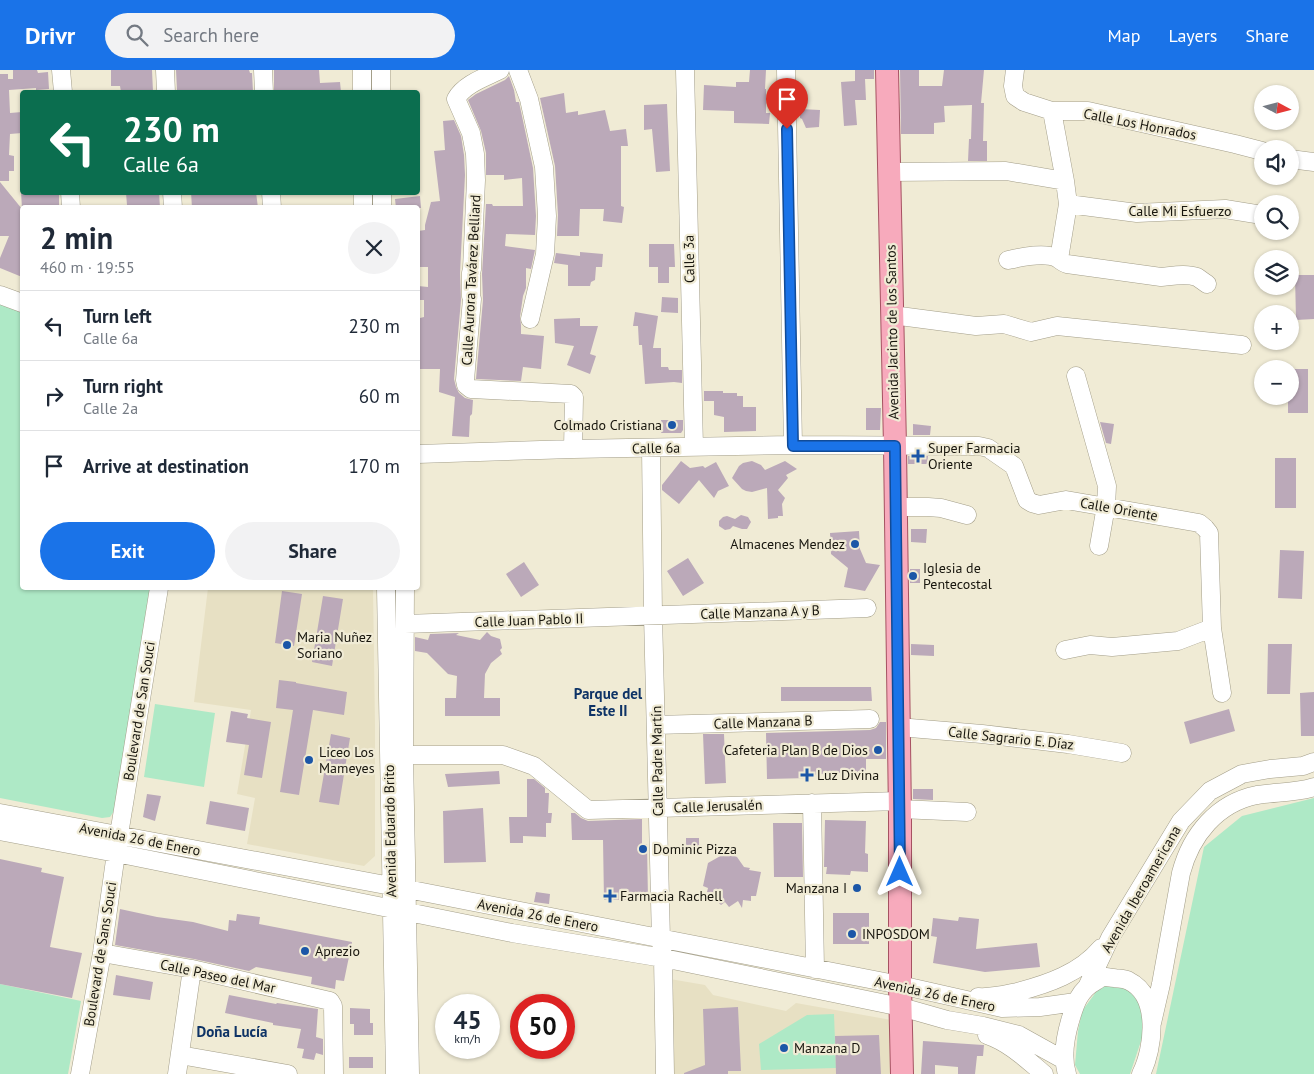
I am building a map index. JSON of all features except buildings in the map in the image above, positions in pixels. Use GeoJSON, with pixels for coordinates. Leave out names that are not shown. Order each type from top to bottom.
{"type":"FeatureCollection","features":[{"type":"Feature","properties":{"kind":"main road","name":"Avenida Jacinto de los Santos"},"geometry":{"type":"LineString","coordinates":[[888,70],[896,508],[902,1074]]}},
{"type":"Feature","properties":{"kind":"street"},"geometry":{"type":"LineString","coordinates":[[61,70],[63,90]]}},
{"type":"Feature","properties":{"kind":"street"},"geometry":{"type":"LineString","coordinates":[[165,70],[166,90]]}},
{"type":"Feature","properties":{"kind":"street"},"geometry":{"type":"LineString","coordinates":[[263,70],[264,90]]}},
{"type":"Feature","properties":{"kind":"street"},"geometry":{"type":"LineString","coordinates":[[362,70],[362,90]]}},
{"type":"Feature","properties":{"kind":"street"},"geometry":{"type":"LineString","coordinates":[[381,70],[381,90]]}},
{"type":"Feature","properties":{"kind":"street","name":"Calle Aurora Tavárez Belliard"},"geometry":{"type":"LineString","coordinates":[[500,70],[473,76],[456,100],[471,133],[475,154],[476,180],[471,273],[472,299],[465,380],[466,385],[471,389],[571,394],[574,397],[573,449]]}},
{"type":"Feature","properties":{"kind":"street"},"geometry":{"type":"LineString","coordinates":[[518,70],[529,98],[544,167],[548,216],[546,254],[530,319]]}},
{"type":"Feature","properties":{"kind":"street","name":"Calle 3a"},"geometry":{"type":"LineString","coordinates":[[685,70],[694,447]]}},
{"type":"Feature","properties":{"kind":"street"},"geometry":{"type":"LineString","coordinates":[[786,70],[793,446]]}},
{"type":"Feature","properties":{"kind":"street","name":"Calle Los Honrados"},"geometry":{"type":"LineString","coordinates":[[1016,70],[1013,86],[1015,96],[1024,102],[1052,111],[1088,111],[1254,149]]}},
{"type":"Feature","properties":{"kind":"street"},"geometry":{"type":"LineString","coordinates":[[1052,111],[1068,204],[1059,258]]}},
{"type":"Feature","properties":{"kind":"street"},"geometry":{"type":"LineString","coordinates":[[1299,160],[1314,162]]}},
{"type":"Feature","properties":{"kind":"street"},"geometry":{"type":"LineString","coordinates":[[889,172],[1006,171],[1065,181]]}},
{"type":"Feature","properties":{"kind":"street","name":"Calle Mi Esfuerzo"},"geometry":{"type":"LineString","coordinates":[[1068,204],[1137,213],[1225,209],[1254,214]]}},
{"type":"Feature","properties":{"kind":"street"},"geometry":{"type":"LineString","coordinates":[[1008,260],[1040,255],[1051,256],[1059,258],[1067,264],[1137,275],[1197,277],[1207,284]]}},
{"type":"Feature","properties":{"kind":"street"},"geometry":{"type":"LineString","coordinates":[[0,295],[20,302]]}},
{"type":"Feature","properties":{"kind":"street"},"geometry":{"type":"LineString","coordinates":[[892,315],[976,326],[1004,324],[1031,332],[1057,326],[1242,345]]}},
{"type":"Feature","properties":{"kind":"street"},"geometry":{"type":"LineString","coordinates":[[1076,376],[1106,486],[1106,506],[1099,546]]}},
{"type":"Feature","properties":{"kind":"street","name":"Calle 6a"},"geometry":{"type":"LineString","coordinates":[[420,454],[573,449],[895,446]]}},
{"type":"Feature","properties":{"kind":"street","name":"Calle Oriente"},"geometry":{"type":"LineString","coordinates":[[895,446],[979,446],[988,448],[1014,466],[1027,500],[1032,503],[1039,505],[1066,500],[1199,524],[1205,528],[1209,533],[1212,628],[1222,693]]}},
{"type":"Feature","properties":{"kind":"street","name":"Calle Padre Martín"},"geometry":{"type":"LineString","coordinates":[[651,448],[653,615],[665,1074]]}},
{"type":"Feature","properties":{"kind":"street"},"geometry":{"type":"LineString","coordinates":[[896,508],[934,508],[967,515]]}},
{"type":"Feature","properties":{"kind":"street","name":"Boulevard de San Souci"},"geometry":{"type":"LineString","coordinates":[[119,835],[158,590]]}},
{"type":"Feature","properties":{"kind":"street","name":"Avenida Eduardo Brito"},"geometry":{"type":"LineString","coordinates":[[386,590],[400,910],[410,1074]]}},
{"type":"Feature","properties":{"kind":"street","name":"Avenida Eduardo Brito"},"geometry":{"type":"LineString","coordinates":[[399,888],[404,755],[405,590]]}},
{"type":"Feature","properties":{"kind":"street","name":"Calle Manzana A y B"},"geometry":{"type":"LineString","coordinates":[[653,615],[868,608]]}},
{"type":"Feature","properties":{"kind":"street","name":"Calle Juan Pablo II"},"geometry":{"type":"LineString","coordinates":[[405,624],[653,615]]}},
{"type":"Feature","properties":{"kind":"street"},"geometry":{"type":"LineString","coordinates":[[1065,650],[1090,645],[1112,647],[1178,641],[1212,628]]}},
{"type":"Feature","properties":{"kind":"street","name":"Calle Manzana B"},"geometry":{"type":"LineString","coordinates":[[656,725],[870,719]]}},
{"type":"Feature","properties":{"kind":"street","name":"Calle Sagrario E. Díaz"},"geometry":{"type":"LineString","coordinates":[[898,727],[982,734],[1068,744],[1122,753]]}},
{"type":"Feature","properties":{"kind":"street","name":"Calle Jerusalén"},"geometry":{"type":"LineString","coordinates":[[404,755],[503,755],[534,766],[588,810],[812,804],[900,805],[967,812]]}},
{"type":"Feature","properties":{"kind":"street","name":"Avenida Iberoamericana"},"geometry":{"type":"LineString","coordinates":[[1066,1067],[1068,1030],[1076,1002],[1088,985],[1110,938],[1181,821],[1210,791],[1242,774],[1304,766],[1314,762]]}},
{"type":"Feature","properties":{"kind":"street","name":"Avenida Iberoamericana"},"geometry":{"type":"LineString","coordinates":[[1152,1023],[1184,859],[1191,844],[1203,827],[1215,815],[1232,804],[1258,795],[1290,792],[1314,787]]}},
{"type":"Feature","properties":{"kind":"street"},"geometry":{"type":"LineString","coordinates":[[812,804],[815,969]]}},
{"type":"Feature","properties":{"kind":"street","name":"Avenida 26 de Enero"},"geometry":{"type":"LineString","coordinates":[[0,813],[900,985],[1002,1008],[1040,1008],[1076,1002]]}},
{"type":"Feature","properties":{"kind":"street","name":"Avenida 26 de Enero"},"geometry":{"type":"LineString","coordinates":[[0,831],[512,933],[663,958],[901,1008],[947,1020],[983,1026],[1019,1035],[1066,1067]]}},
{"type":"Feature","properties":{"kind":"street","name":"Boulevard de Sans Souci"},"geometry":{"type":"LineString","coordinates":[[80,1074],[102,953],[119,835]]}},
{"type":"Feature","properties":{"kind":"street","name":"Avenida Eduardo Brito"},"geometry":{"type":"LineString","coordinates":[[395,1074],[394,973],[400,910]]}},
{"type":"Feature","properties":{"kind":"street"},"geometry":{"type":"LineString","coordinates":[[940,994],[991,998],[1040,986],[1073,972],[1094,957],[1110,938]]}},
{"type":"Feature","properties":{"kind":"street","name":"Calle Paseo del Mar"},"geometry":{"type":"LineString","coordinates":[[102,953],[192,969],[330,1001],[332,1003],[334,1074]]}},
{"type":"Feature","properties":{"kind":"street"},"geometry":{"type":"LineString","coordinates":[[177,1074],[192,969]]}},
{"type":"Feature","properties":{"kind":"street"},"geometry":{"type":"LineString","coordinates":[[1088,985],[1102,977],[1128,980],[1140,988],[1147,1000],[1152,1023],[1150,1045],[1144,1071]]}},
{"type":"Feature","properties":{"kind":"street"},"geometry":{"type":"LineString","coordinates":[[947,1020],[996,1038],[1014,1048],[1044,1074]]}},
{"type":"Feature","properties":{"kind":"street"},"geometry":{"type":"LineString","coordinates":[[180,1055],[288,1074]]}},
{"type":"Feature","properties":{"kind":"shaded area"},"geometry":{"type":"Polygon","coordinates":[[[208,590],[373,590],[375,856],[364,866],[247,844],[255,798],[237,794],[251,710],[194,702],[208,590]]]}},
{"type":"Feature","properties":{"kind":"shaded area","name":"Manzana D"},"geometry":{"type":"Polygon","coordinates":[[[670,979],[705,985],[713,995],[786,1011],[796,1003],[897,1021],[897,1074],[673,1074],[670,979]]]}},
{"type":"Feature","properties":{"kind":"green space"},"geometry":{"type":"Polygon","coordinates":[[[0,302],[20,312],[20,590],[152,590],[114,811],[110,817],[102,818],[0,798],[0,302]]]}},
{"type":"Feature","properties":{"kind":"green space"},"geometry":{"type":"Polygon","coordinates":[[[155,704],[215,713],[204,787],[144,777],[155,704]]]}},
{"type":"Feature","properties":{"kind":"green space"},"geometry":{"type":"Polygon","coordinates":[[[1314,798],[1314,1074],[1156,1074],[1204,847],[1242,816],[1314,798]]]}},
{"type":"Feature","properties":{"kind":"green space"},"geometry":{"type":"Polygon","coordinates":[[[0,984],[81,1001],[68,1074],[0,1074],[0,984]]]}},
{"type":"Feature","properties":{"kind":"green space"},"geometry":{"type":"Polygon","coordinates":[[[1120,985],[1141,999],[1143,1035],[1130,1074],[1080,1074],[1075,1065],[1082,1011],[1099,988],[1120,985]]]}},
{"type":"Feature","properties":{"kind":"green space"},"geometry":{"type":"Polygon","coordinates":[[[834,1014],[836,1068],[761,1070],[759,1044],[807,1015],[834,1014]]]}},
{"type":"Feature","properties":{"kind":"place","name":"Colmado Cristiana"},"geometry":{"type":"Point","coordinates":[672,425]}},
{"type":"Feature","properties":{"kind":"place","name":"Super Farmacia Oriente"},"geometry":{"type":"Point","coordinates":[918,456]}},
{"type":"Feature","properties":{"kind":"place","name":"Almacenes Mendez"},"geometry":{"type":"Point","coordinates":[855,544]}},
{"type":"Feature","properties":{"kind":"place","name":"Iglesia de Pentecostal"},"geometry":{"type":"Point","coordinates":[913,576]}},
{"type":"Feature","properties":{"kind":"place","name":"Maria Nuñez Soriano"},"geometry":{"type":"Point","coordinates":[287,645]}},
{"type":"Feature","properties":{"kind":"place","name":"Cafeteria Plan B de Dios"},"geometry":{"type":"Point","coordinates":[878,750]}},
{"type":"Feature","properties":{"kind":"place","name":"Liceo Los Mameyes"},"geometry":{"type":"Point","coordinates":[309,760]}},
{"type":"Feature","properties":{"kind":"place","name":"Luz Divina"},"geometry":{"type":"Point","coordinates":[807,775]}},
{"type":"Feature","properties":{"kind":"place","name":"Dominic Pizza"},"geometry":{"type":"Point","coordinates":[643,849]}},
{"type":"Feature","properties":{"kind":"place","name":"Manzana I"},"geometry":{"type":"Point","coordinates":[857,888]}},
{"type":"Feature","properties":{"kind":"place","name":"Farmacia Rachell"},"geometry":{"type":"Point","coordinates":[610,896]}},
{"type":"Feature","properties":{"kind":"place","name":"INPOSDOM"},"geometry":{"type":"Point","coordinates":[852,934]}},
{"type":"Feature","properties":{"kind":"place","name":"Aprezio"},"geometry":{"type":"Point","coordinates":[305,951]}},
{"type":"Feature","properties":{"kind":"place","name":"Manzana D"},"geometry":{"type":"Point","coordinates":[784,1048]}},
{"type":"Feature","properties":{"kind":"district","name":"Parque del Este II"},"geometry":{"type":"Point","coordinates":[608,702]}},
{"type":"Feature","properties":{"kind":"district","name":"Doña Lucía"},"geometry":{"type":"Point","coordinates":[232,1031]}},
{"type":"Feature","properties":{"kind":"route"},"geometry":{"type":"LineString","coordinates":[[787,129],[793,446],[895,446],[900,872]]}}]}
